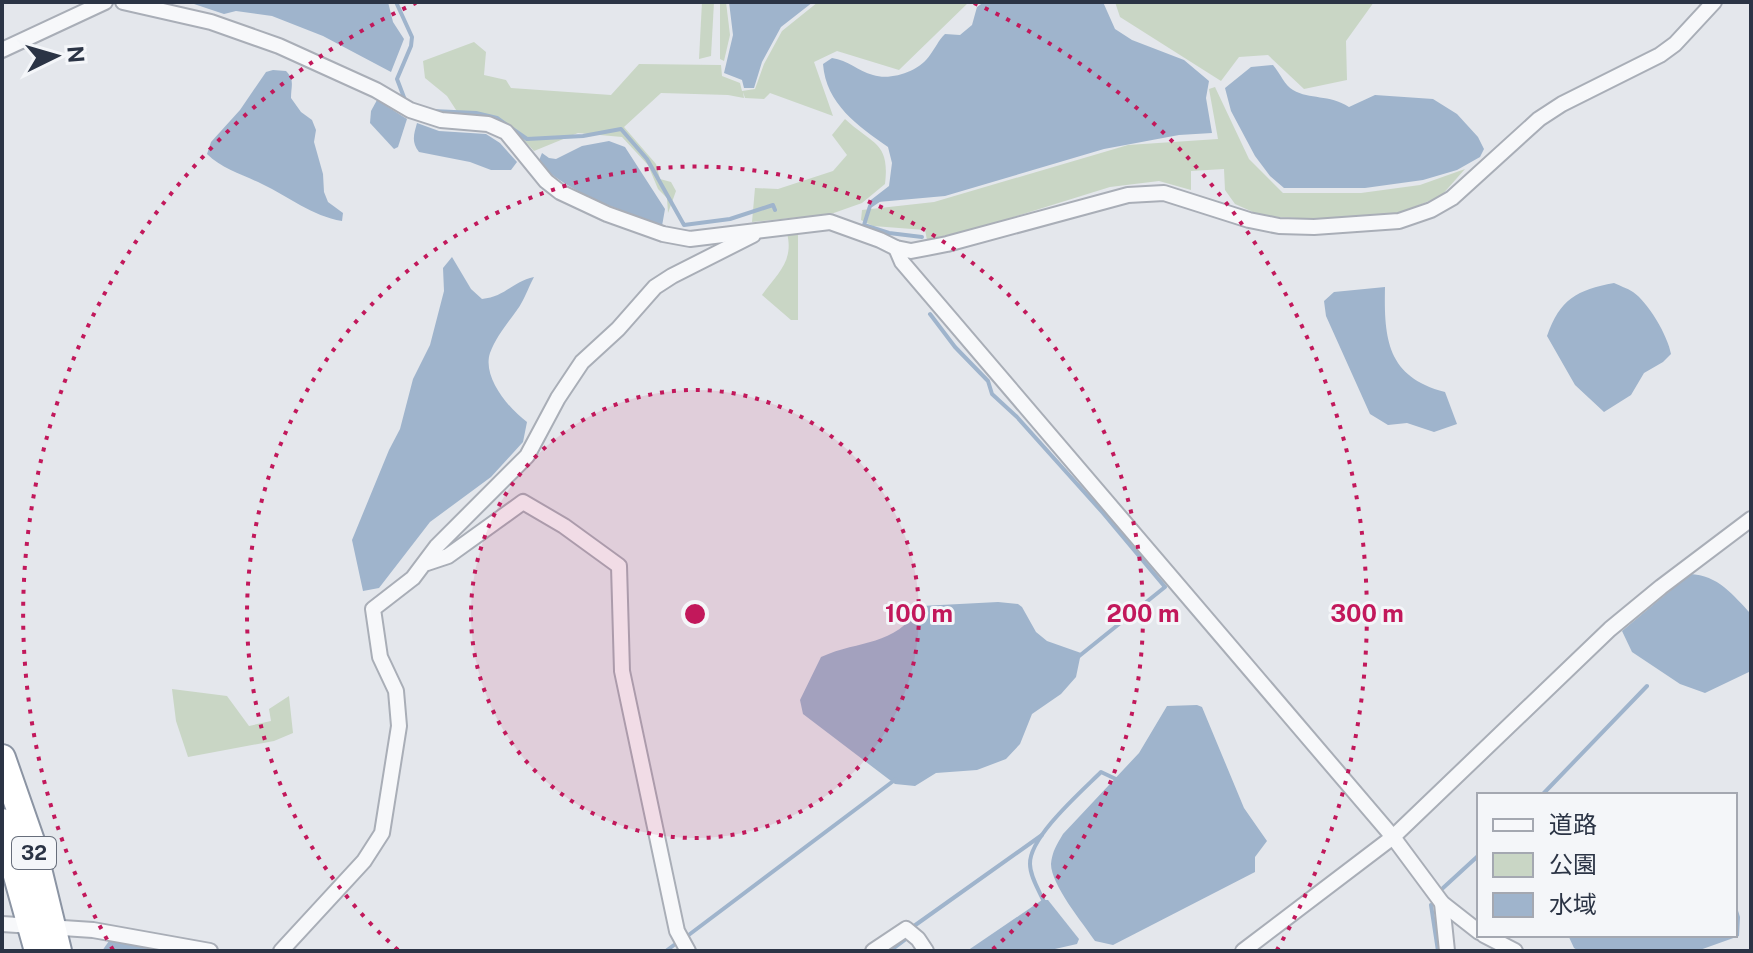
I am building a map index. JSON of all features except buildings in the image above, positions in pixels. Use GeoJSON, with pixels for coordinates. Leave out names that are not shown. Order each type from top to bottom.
{"type":"FeatureCollection","features":[{"type":"Feature","properties":{"kind":"highway","name":"32"},"geometry":{"type":"LineString","coordinates":[[2,758],[32,844],[47,934],[38,951]]}},
{"type":"Feature","properties":{"kind":"highway","name":"32"},"geometry":{"type":"LineString","coordinates":[[2,822],[47,934]]}},
{"type":"Feature","properties":{"kind":"street"},"geometry":{"type":"LineString","coordinates":[[2,50],[105,2]]}},
{"type":"Feature","properties":{"kind":"street"},"geometry":{"type":"LineString","coordinates":[[123,2],[211,22],[279,46],[425,115],[441,120],[488,124],[506,132],[546,181],[560,192],[607,214],[663,234],[690,239],[830,222],[911,251],[1128,195],[1164,193],[1249,220],[1279,226],[1314,227],[1399,221],[1431,210],[1452,198],[1539,119],[1562,104],[1660,55],[1675,44],[1714,2]]}},
{"type":"Feature","properties":{"kind":"street"},"geometry":{"type":"LineString","coordinates":[[281,951],[364,861],[382,833],[399,726],[396,691],[380,657],[373,609],[413,578],[437,546],[527,456],[558,398],[582,362],[618,329],[655,287],[762,230]]}},
{"type":"Feature","properties":{"kind":"street"},"geometry":{"type":"LineString","coordinates":[[896,248],[902,262],[1393,837],[1442,903],[1477,930]]}},
{"type":"Feature","properties":{"kind":"street"},"geometry":{"type":"LineString","coordinates":[[427,563],[448,556],[523,502],[619,566],[622,671],[677,931],[688,951]]}},
{"type":"Feature","properties":{"kind":"street"},"geometry":{"type":"LineString","coordinates":[[1243,951],[1393,837],[1610,629],[1751,519]]}},
{"type":"Feature","properties":{"kind":"street"},"geometry":{"type":"LineString","coordinates":[[1442,903],[1447,951]]}},
{"type":"Feature","properties":{"kind":"street"},"geometry":{"type":"LineString","coordinates":[[2,924],[47,934],[108,932],[210,951]]}},
{"type":"Feature","properties":{"kind":"street"},"geometry":{"type":"LineString","coordinates":[[873,951],[906,929],[926,951]]}},
{"type":"Feature","properties":{"kind":"street"},"geometry":{"type":"LineString","coordinates":[[1488,937],[1515,951]]}},
{"type":"Feature","properties":{"kind":"green space"},"geometry":{"type":"Polygon","coordinates":[[[702,2],[714,2],[711,56],[699,59],[702,2]]]}},
{"type":"Feature","properties":{"kind":"green space"},"geometry":{"type":"Polygon","coordinates":[[[720,2],[726,2],[730,35],[724,61],[720,59],[720,2]]]}},
{"type":"Feature","properties":{"kind":"green space"},"geometry":{"type":"Polygon","coordinates":[[[818,2],[969,2],[899,70],[837,51],[814,62],[833,116],[770,93],[764,99],[745,98],[743,92],[744,98],[661,93],[624,127],[656,164],[660,179],[671,182],[676,191],[668,213],[667,198],[658,189],[648,165],[622,137],[578,133],[534,151],[500,124],[458,113],[447,96],[425,78],[423,61],[474,42],[486,52],[484,75],[506,80],[511,88],[611,95],[639,64],[721,65],[722,76],[740,83],[742,91],[755,89],[782,31],[818,2]]]}},
{"type":"Feature","properties":{"kind":"green space"},"geometry":{"type":"Polygon","coordinates":[[[1115,2],[1374,2],[1346,41],[1347,80],[1304,89],[1268,55],[1239,57],[1221,81],[1120,17],[1115,2]]]}},
{"type":"Feature","properties":{"kind":"green space"},"geometry":{"type":"Polygon","coordinates":[[[1215,87],[1249,159],[1283,193],[1361,193],[1420,185],[1465,169],[1441,196],[1400,213],[1316,219],[1262,216],[1235,204],[1225,190],[1224,169],[1191,171],[1191,190],[1159,181],[1110,187],[988,225],[927,240],[925,230],[873,226],[861,220],[862,210],[934,202],[1128,145],[1218,139],[1209,89],[1215,87]]]}},
{"type":"Feature","properties":{"kind":"green space"},"geometry":{"type":"Polygon","coordinates":[[[845,119],[882,152],[885,184],[862,203],[831,214],[752,222],[755,188],[778,189],[833,171],[847,155],[832,135],[845,119]]]}},
{"type":"Feature","properties":{"kind":"green space"},"geometry":{"type":"Polygon","coordinates":[[[787,233],[798,234],[798,320],[791,320],[762,295],[786,259],[787,233]]]}},
{"type":"Feature","properties":{"kind":"green space"},"geometry":{"type":"Polygon","coordinates":[[[172,689],[227,696],[249,726],[271,721],[269,709],[289,696],[293,733],[274,741],[188,757],[176,721],[172,689]]]}},
{"type":"Feature","properties":{"kind":"water"},"geometry":{"type":"Polygon","coordinates":[[[188,2],[388,2],[393,22],[404,39],[391,72],[323,36],[272,16],[236,11],[224,14],[188,2]]]}},
{"type":"Feature","properties":{"kind":"water"},"geometry":{"type":"Polygon","coordinates":[[[729,2],[813,2],[781,27],[762,62],[754,88],[744,88],[742,80],[724,73],[733,35],[729,2]]]}},
{"type":"Feature","properties":{"kind":"water"},"geometry":{"type":"Polygon","coordinates":[[[984,2],[1103,2],[1115,29],[1132,40],[1184,60],[1209,81],[1206,98],[1212,133],[1179,135],[1104,149],[945,196],[867,203],[889,186],[892,163],[888,147],[845,113],[830,91],[823,64],[832,58],[880,77],[904,73],[925,61],[945,34],[960,35],[972,25],[977,7],[984,2]]]}},
{"type":"Feature","properties":{"kind":"water"},"geometry":{"type":"Polygon","coordinates":[[[1273,65],[1293,90],[1349,107],[1375,95],[1433,99],[1457,114],[1478,137],[1484,149],[1480,157],[1457,170],[1423,180],[1365,188],[1284,188],[1255,156],[1231,111],[1225,88],[1251,67],[1273,65]]]}},
{"type":"Feature","properties":{"kind":"water"},"geometry":{"type":"Polygon","coordinates":[[[273,70],[289,74],[291,98],[301,112],[312,120],[324,192],[328,202],[343,213],[342,221],[311,211],[226,168],[207,154],[211,142],[240,110],[266,72],[273,70]]]}},
{"type":"Feature","properties":{"kind":"water"},"geometry":{"type":"Polygon","coordinates":[[[377,100],[407,119],[398,147],[394,149],[370,123],[371,111],[377,100]]]}},
{"type":"Feature","properties":{"kind":"water"},"geometry":{"type":"Polygon","coordinates":[[[417,123],[439,131],[486,134],[500,143],[517,162],[511,170],[491,170],[470,162],[419,152],[414,141],[417,123]]]}},
{"type":"Feature","properties":{"kind":"water"},"geometry":{"type":"Polygon","coordinates":[[[609,141],[625,147],[665,209],[662,226],[581,193],[538,163],[542,153],[556,159],[582,146],[609,141]]]}},
{"type":"Feature","properties":{"kind":"water"},"geometry":{"type":"Polygon","coordinates":[[[452,257],[471,289],[482,299],[534,277],[495,342],[489,362],[493,382],[499,392],[527,422],[523,442],[491,477],[430,522],[379,588],[363,591],[352,540],[400,429],[413,379],[430,345],[444,291],[443,268],[452,257]]]}},
{"type":"Feature","properties":{"kind":"water"},"geometry":{"type":"Polygon","coordinates":[[[1614,283],[1633,292],[1645,303],[1662,329],[1671,354],[1644,373],[1631,395],[1604,412],[1575,385],[1547,336],[1558,313],[1572,298],[1590,289],[1614,283]]]}},
{"type":"Feature","properties":{"kind":"water"},"geometry":{"type":"Polygon","coordinates":[[[1385,287],[1386,323],[1393,353],[1411,377],[1445,392],[1457,424],[1434,432],[1407,423],[1388,425],[1370,414],[1326,316],[1324,301],[1334,292],[1385,287]]]}},
{"type":"Feature","properties":{"kind":"water"},"geometry":{"type":"Polygon","coordinates":[[[1690,574],[1717,582],[1751,614],[1751,671],[1705,693],[1680,684],[1632,652],[1622,631],[1690,574]]]}},
{"type":"Feature","properties":{"kind":"water"},"geometry":{"type":"Polygon","coordinates":[[[998,602],[1018,604],[1036,632],[1047,641],[1081,653],[1076,677],[1061,694],[1032,714],[1020,744],[1006,759],[977,770],[936,773],[915,786],[895,784],[803,714],[800,700],[821,657],[888,636],[910,620],[921,606],[998,602]]]}},
{"type":"Feature","properties":{"kind":"water"},"geometry":{"type":"Polygon","coordinates":[[[1167,706],[1202,707],[1244,808],[1267,841],[1255,857],[1255,872],[1113,945],[1095,941],[1068,904],[1052,873],[1055,848],[1063,834],[1139,753],[1167,706]]]}},
{"type":"Feature","properties":{"kind":"water"},"geometry":{"type":"Polygon","coordinates":[[[1042,900],[1048,900],[1079,939],[1077,944],[1046,951],[967,951],[1042,900]]]}},
{"type":"Feature","properties":{"kind":"water"},"geometry":{"type":"Polygon","coordinates":[[[1737,907],[1740,917],[1737,937],[1737,907]]]}},
{"type":"Feature","properties":{"kind":"water"},"geometry":{"type":"Polygon","coordinates":[[[1569,937],[1736,937],[1697,951],[1579,951],[1569,937]]]}},
{"type":"Feature","properties":{"kind":"water"},"geometry":{"type":"Polygon","coordinates":[[[111,938],[183,951],[102,951],[111,938]]]}},
{"type":"Feature","properties":{"kind":"waterway"},"geometry":{"type":"LineString","coordinates":[[396,2],[412,37],[397,79],[405,100]]}},
{"type":"Feature","properties":{"kind":"waterway"},"geometry":{"type":"LineString","coordinates":[[432,111],[476,113],[497,118],[527,139],[583,136],[621,129],[647,159],[684,225],[730,219],[773,205],[775,210]]}},
{"type":"Feature","properties":{"kind":"waterway"},"geometry":{"type":"LineString","coordinates":[[879,200],[870,206],[864,225],[889,233],[922,237]]}},
{"type":"Feature","properties":{"kind":"waterway"},"geometry":{"type":"LineString","coordinates":[[930,314],[955,347],[988,381],[992,394],[1017,417],[1165,587],[1078,657]]}},
{"type":"Feature","properties":{"kind":"waterway"},"geometry":{"type":"LineString","coordinates":[[1544,793],[1647,686]]}},
{"type":"Feature","properties":{"kind":"waterway"},"geometry":{"type":"LineString","coordinates":[[1045,904],[1030,869],[1032,853],[1038,841],[1058,815],[1101,772],[1118,780]]}},
{"type":"Feature","properties":{"kind":"waterway"},"geometry":{"type":"LineString","coordinates":[[686,937],[896,779]]}},
{"type":"Feature","properties":{"kind":"waterway"},"geometry":{"type":"LineString","coordinates":[[914,926],[1042,835]]}},
{"type":"Feature","properties":{"kind":"waterway"},"geometry":{"type":"LineString","coordinates":[[1443,888],[1477,857]]}},
{"type":"Feature","properties":{"kind":"waterway"},"geometry":{"type":"LineString","coordinates":[[1431,905],[1438,951]]}},
{"type":"Feature","properties":{"kind":"waterway"},"geometry":{"type":"LineString","coordinates":[[890,951],[906,939]]}},
{"type":"Feature","properties":{"kind":"waterway"},"geometry":{"type":"LineString","coordinates":[[666,951],[674,945]]}}]}
